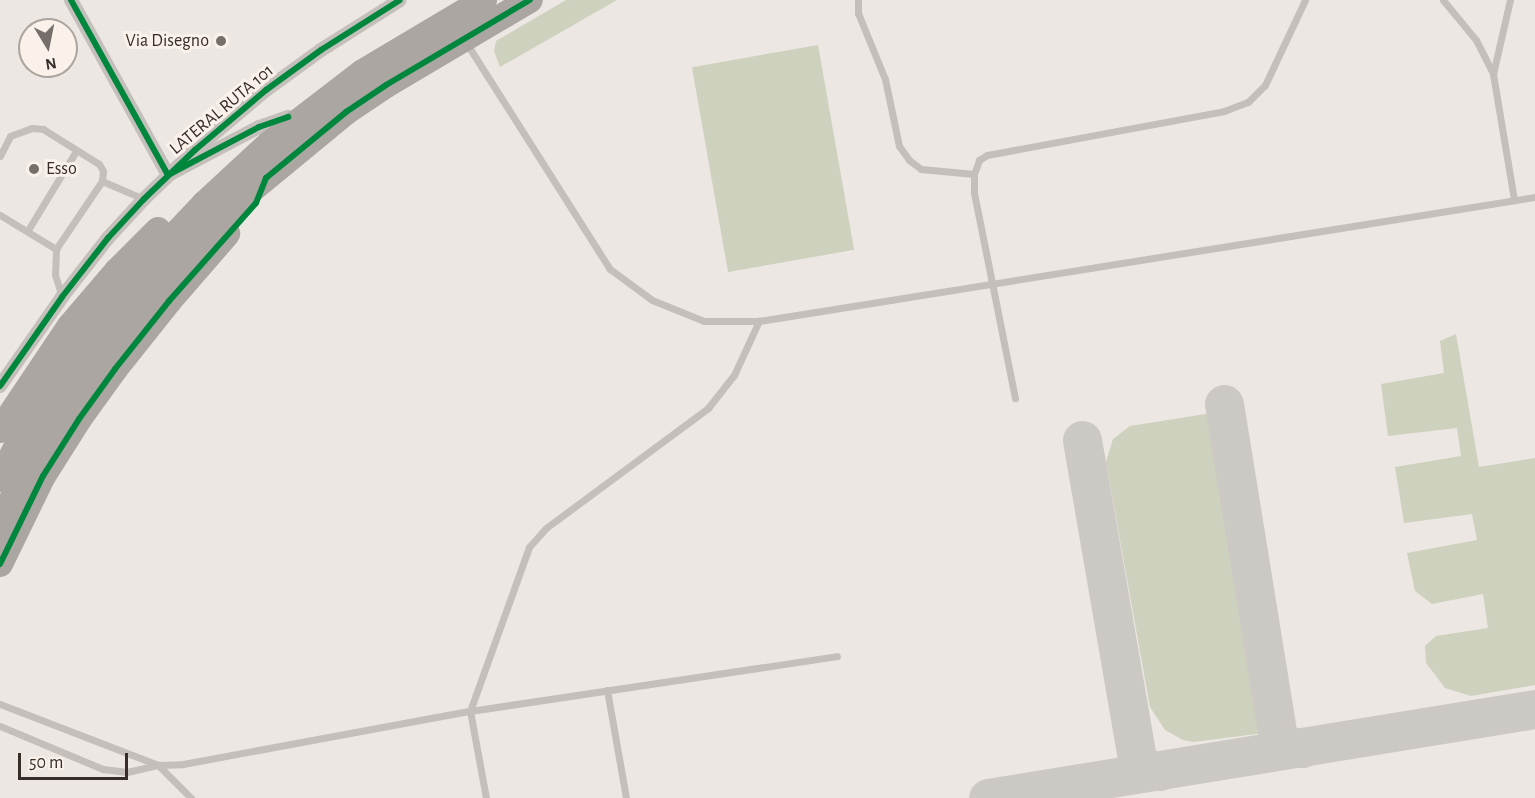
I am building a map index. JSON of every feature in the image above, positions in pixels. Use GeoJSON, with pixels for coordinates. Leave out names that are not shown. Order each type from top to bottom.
{"type":"FeatureCollection","features":[{"type":"Feature","properties":{"kind":"highway"},"geometry":{"type":"LineString","coordinates":[[0,478],[22,436],[71,362],[156,255],[234,176],[363,72],[484,0]]}},
{"type":"Feature","properties":{"kind":"highway"},"geometry":{"type":"LineString","coordinates":[[0,524],[63,410],[114,338],[170,270],[266,178],[346,112],[464,38],[530,0]]}},
{"type":"Feature","properties":{"kind":"highway"},"geometry":{"type":"LineString","coordinates":[[0,430],[70,326],[117,271],[228,165],[288,117],[318,106]]}},
{"type":"Feature","properties":{"kind":"highway"},"geometry":{"type":"LineString","coordinates":[[0,564],[43,476],[79,419],[169,301],[256,203],[266,178]]}},
{"type":"Feature","properties":{"kind":"street"},"geometry":{"type":"LineString","coordinates":[[71,0],[168,175],[259,127],[288,117]]}},
{"type":"Feature","properties":{"kind":"street","name":"LATERAL RUTA 101"},"geometry":{"type":"LineString","coordinates":[[0,386],[62,297],[108,238],[168,175],[266,90],[321,50],[397,1]]}},
{"type":"Feature","properties":{"kind":"lane"},"geometry":{"type":"LineString","coordinates":[[858,0],[858,13],[885,80],[899,146],[921,169],[974,174]]}},
{"type":"Feature","properties":{"kind":"lane"},"geometry":{"type":"LineString","coordinates":[[1015,398],[974,192],[974,174],[980,160],[987,155],[1224,111],[1248,102],[1264,85],[1305,0]]}},
{"type":"Feature","properties":{"kind":"lane"},"geometry":{"type":"LineString","coordinates":[[1443,0],[1476,40],[1493,74],[1514,200]]}},
{"type":"Feature","properties":{"kind":"lane"},"geometry":{"type":"LineString","coordinates":[[1493,74],[1510,0]]}},
{"type":"Feature","properties":{"kind":"lane"},"geometry":{"type":"LineString","coordinates":[[464,38],[610,269],[652,300],[704,321],[759,321],[1535,197]]}},
{"type":"Feature","properties":{"kind":"lane"},"geometry":{"type":"LineString","coordinates":[[0,156],[10,136],[32,128],[43,129],[99,164],[103,171],[102,181],[57,249],[55,275],[62,297]]}},
{"type":"Feature","properties":{"kind":"lane"},"geometry":{"type":"LineString","coordinates":[[28,230],[76,151]]}},
{"type":"Feature","properties":{"kind":"lane"},"geometry":{"type":"LineString","coordinates":[[102,181],[144,199]]}},
{"type":"Feature","properties":{"kind":"lane"},"geometry":{"type":"LineString","coordinates":[[0,215],[57,249]]}},
{"type":"Feature","properties":{"kind":"lane"},"geometry":{"type":"LineString","coordinates":[[486,798],[470,711],[529,547],[546,528],[708,408],[734,375],[759,321]]}},
{"type":"Feature","properties":{"kind":"lane"},"geometry":{"type":"LineString","coordinates":[[0,726],[104,769],[127,772],[158,765],[183,764],[470,711],[837,656]]}},
{"type":"Feature","properties":{"kind":"lane"},"geometry":{"type":"LineString","coordinates":[[607,690],[626,798]]}},
{"type":"Feature","properties":{"kind":"lane"},"geometry":{"type":"LineString","coordinates":[[0,704],[158,765],[190,798]]}},
{"type":"Feature","properties":{"kind":"green space"},"geometry":{"type":"Polygon","coordinates":[[[566,0],[617,0],[500,67],[494,51],[496,41],[566,0]]]}},
{"type":"Feature","properties":{"kind":"green space"},"geometry":{"type":"Polygon","coordinates":[[[818,45],[854,250],[728,272],[692,67],[818,45]]]}},
{"type":"Feature","properties":{"kind":"green space"},"geometry":{"type":"Polygon","coordinates":[[[1456,334],[1479,467],[1535,458],[1535,685],[1471,696],[1445,688],[1426,663],[1425,646],[1436,636],[1488,628],[1483,594],[1432,604],[1415,591],[1407,553],[1477,540],[1472,514],[1404,523],[1395,467],[1461,456],[1457,428],[1388,436],[1381,384],[1444,373],[1440,341],[1456,334]]]}},
{"type":"Feature","properties":{"kind":"green space"},"geometry":{"type":"Polygon","coordinates":[[[1212,413],[1264,733],[1194,742],[1183,740],[1165,730],[1150,707],[1106,462],[1113,439],[1130,426],[1212,413]]]}},
{"type":"Feature","properties":{"kind":"taxiway"},"geometry":{"type":"LineString","coordinates":[[1224,404],[1277,733],[1279,739],[1287,746],[1302,748]]}},
{"type":"Feature","properties":{"kind":"taxiway"},"geometry":{"type":"LineString","coordinates":[[1082,440],[1137,758],[1147,770],[1159,771]]}},
{"type":"Feature","properties":{"kind":"taxiway"},"geometry":{"type":"LineString","coordinates":[[988,798],[1535,709]]}},
{"type":"Feature","properties":{"kind":"cycle path"},"geometry":{"type":"LineString","coordinates":[[71,0],[168,175],[259,127],[288,117]]}},
{"type":"Feature","properties":{"kind":"cycle path"},"geometry":{"type":"LineString","coordinates":[[0,386],[62,297],[108,238],[144,199],[195,150],[266,90],[321,50],[400,0]]}},
{"type":"Feature","properties":{"kind":"cycle path"},"geometry":{"type":"LineString","coordinates":[[0,564],[43,476],[79,419],[169,301],[256,203],[266,178],[346,112],[386,85],[530,0]]}},
{"type":"Feature","properties":{"kind":"place","name":"Via Disegno"},"geometry":{"type":"Point","coordinates":[221,41]}},
{"type":"Feature","properties":{"kind":"place","name":"Esso"},"geometry":{"type":"Point","coordinates":[34,169]}}]}
